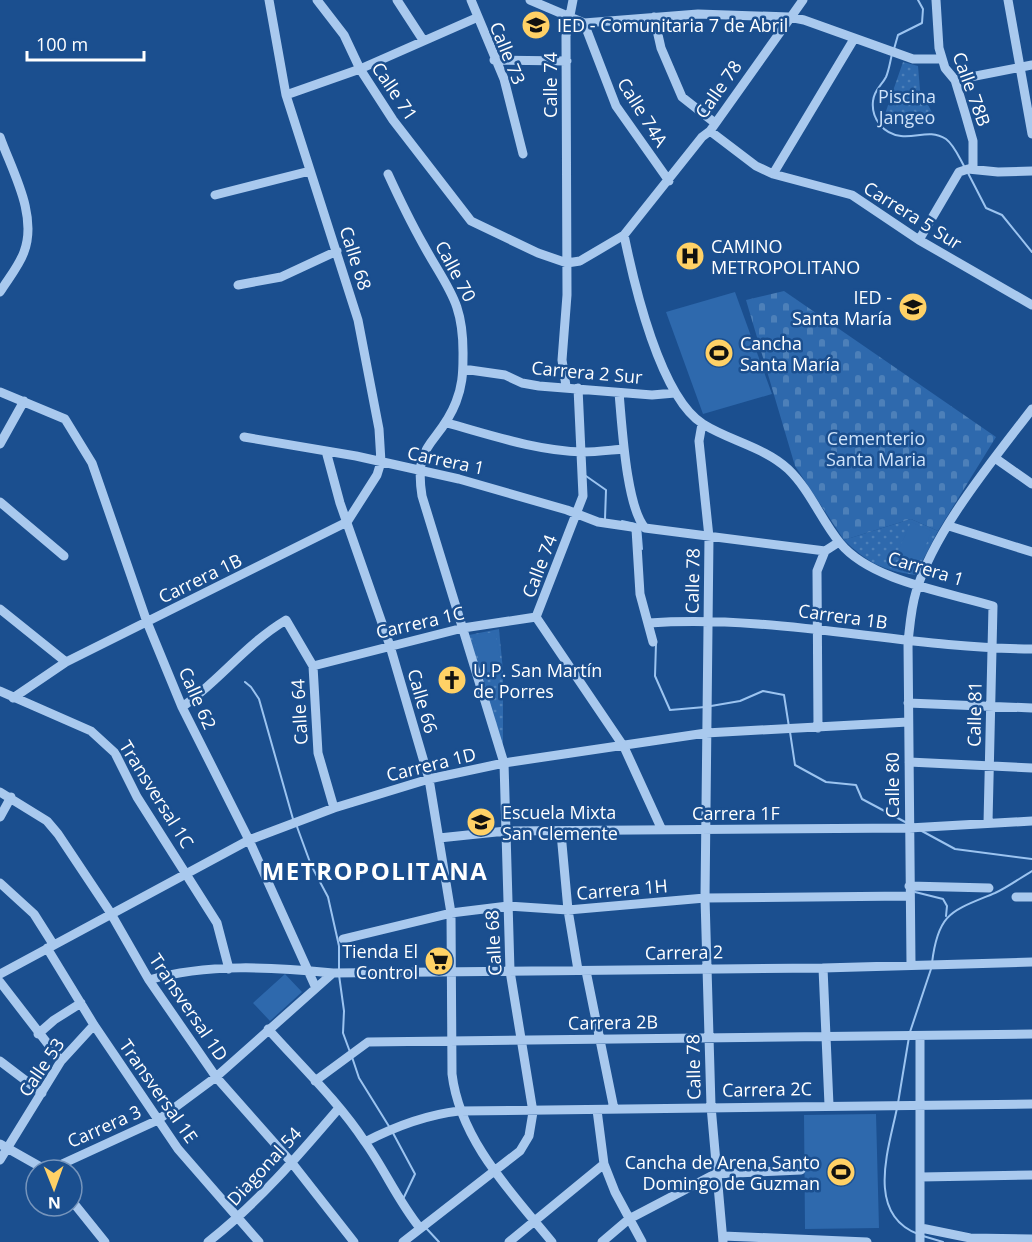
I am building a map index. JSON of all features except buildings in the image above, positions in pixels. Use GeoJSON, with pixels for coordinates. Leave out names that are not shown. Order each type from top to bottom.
{"type":"FeatureCollection","features":[{"type":"Feature","properties":{"kind":"street","name":"Calle 68"},"geometry":{"type":"LineString","coordinates":[[268,0],[286,95],[358,320],[379,429],[381,462],[371,487],[347,522]]}},
{"type":"Feature","properties":{"kind":"street","name":"Calle 71"},"geometry":{"type":"LineString","coordinates":[[316,0],[344,35],[360,69],[393,120],[471,220],[529,249],[567,263]]}},
{"type":"Feature","properties":{"kind":"street"},"geometry":{"type":"LineString","coordinates":[[398,0],[423,40]]}},
{"type":"Feature","properties":{"kind":"street","name":"Calle 73"},"geometry":{"type":"LineString","coordinates":[[471,0],[476,18],[504,79],[523,154]]}},
{"type":"Feature","properties":{"kind":"street"},"geometry":{"type":"LineString","coordinates":[[531,0],[584,23],[698,14],[789,17],[804,20],[920,60],[942,59]]}},
{"type":"Feature","properties":{"kind":"street","name":"Calle 74"},"geometry":{"type":"LineString","coordinates":[[566,386],[562,336],[567,295],[566,36],[573,0]]}},
{"type":"Feature","properties":{"kind":"street","name":"Calle 78"},"geometry":{"type":"LineString","coordinates":[[624,235],[712,127],[803,0]]}},
{"type":"Feature","properties":{"kind":"street","name":"Calle 78B"},"geometry":{"type":"LineString","coordinates":[[936,0],[942,59],[955,80],[973,141],[968,170]]}},
{"type":"Feature","properties":{"kind":"street"},"geometry":{"type":"LineString","coordinates":[[1008,0],[1032,134]]}},
{"type":"Feature","properties":{"kind":"street","name":"Carrera 5 Sur"},"geometry":{"type":"LineString","coordinates":[[654,16],[661,48],[682,97],[756,166],[773,174],[852,195],[919,240],[1032,305]]}},
{"type":"Feature","properties":{"kind":"street"},"geometry":{"type":"LineString","coordinates":[[286,95],[360,69],[476,18]]}},
{"type":"Feature","properties":{"kind":"street","name":"Calle 74A"},"geometry":{"type":"LineString","coordinates":[[584,23],[616,106],[669,181]]}},
{"type":"Feature","properties":{"kind":"street"},"geometry":{"type":"LineString","coordinates":[[773,174],[854,39]]}},
{"type":"Feature","properties":{"kind":"street"},"geometry":{"type":"LineString","coordinates":[[494,60],[567,61]]}},
{"type":"Feature","properties":{"kind":"street"},"geometry":{"type":"LineString","coordinates":[[955,80],[1032,65]]}},
{"type":"Feature","properties":{"kind":"street"},"geometry":{"type":"LineString","coordinates":[[0,136],[26,207],[28,230],[24,252],[0,292]]}},
{"type":"Feature","properties":{"kind":"street"},"geometry":{"type":"LineString","coordinates":[[919,240],[968,170],[1032,171]]}},
{"type":"Feature","properties":{"kind":"street"},"geometry":{"type":"LineString","coordinates":[[214,195],[310,171]]}},
{"type":"Feature","properties":{"kind":"street","name":"Calle 70"},"geometry":{"type":"LineString","coordinates":[[388,174],[424,246],[457,303],[463,330],[463,369],[460,392],[447,423]]}},
{"type":"Feature","properties":{"kind":"street"},"geometry":{"type":"LineString","coordinates":[[567,263],[580,261],[624,235],[632,273],[665,376],[675,393],[702,424]]}},
{"type":"Feature","properties":{"kind":"street"},"geometry":{"type":"LineString","coordinates":[[238,285],[281,277],[337,251]]}},
{"type":"Feature","properties":{"kind":"street","name":"Carrera 2 Sur"},"geometry":{"type":"LineString","coordinates":[[463,369],[506,375],[530,385],[566,386],[619,393],[675,393]]}},
{"type":"Feature","properties":{"kind":"street","name":"Calle 74"},"geometry":{"type":"LineString","coordinates":[[578,388],[583,452],[583,496],[536,617],[624,747],[662,830]]}},
{"type":"Feature","properties":{"kind":"street"},"geometry":{"type":"LineString","coordinates":[[0,392],[24,401],[0,444]]}},
{"type":"Feature","properties":{"kind":"street"},"geometry":{"type":"LineString","coordinates":[[619,393],[624,449],[640,529],[640,594],[651,622],[653,642]]}},
{"type":"Feature","properties":{"kind":"street","name":"Calle 62"},"geometry":{"type":"LineString","coordinates":[[24,401],[65,418],[92,463],[147,622],[182,707],[249,840],[306,970],[311,990]]}},
{"type":"Feature","properties":{"kind":"street","name":"Calle 80"},"geometry":{"type":"LineString","coordinates":[[911,964],[908,642],[912,606],[919,584],[949,526],[995,458],[1032,409]]}},
{"type":"Feature","properties":{"kind":"street"},"geometry":{"type":"LineString","coordinates":[[418,472],[422,455],[447,423],[511,441],[583,452],[624,449]]}},
{"type":"Feature","properties":{"kind":"street","name":"Calle 78"},"geometry":{"type":"LineString","coordinates":[[702,424],[699,441],[709,537],[705,898],[711,1106],[715,1174],[723,1239]]}},
{"type":"Feature","properties":{"kind":"street","name":"Carrera 1"},"geometry":{"type":"LineString","coordinates":[[702,424],[756,449],[786,467],[805,489],[839,542],[856,558],[899,581],[919,584],[993,606]]}},
{"type":"Feature","properties":{"kind":"street","name":"Carrera 1"},"geometry":{"type":"LineString","coordinates":[[244,437],[381,462],[487,486],[598,522],[825,551]]}},
{"type":"Feature","properties":{"kind":"street","name":"Calle 66"},"geometry":{"type":"LineString","coordinates":[[326,451],[347,522],[390,646],[429,779],[451,913],[452,1074],[459,1111],[477,1145],[552,1242]]}},
{"type":"Feature","properties":{"kind":"street"},"geometry":{"type":"LineString","coordinates":[[995,458],[1032,484]]}},
{"type":"Feature","properties":{"kind":"street","name":"Calle 68"},"geometry":{"type":"LineString","coordinates":[[403,1242],[497,1172],[520,1151],[529,1136],[533,1112],[510,971],[504,763],[499,753],[422,496],[418,472]]}},
{"type":"Feature","properties":{"kind":"street"},"geometry":{"type":"LineString","coordinates":[[0,501],[64,556]]}},
{"type":"Feature","properties":{"kind":"street","name":"Carrera 1B"},"geometry":{"type":"LineString","coordinates":[[13,698],[66,662],[347,522]]}},
{"type":"Feature","properties":{"kind":"street"},"geometry":{"type":"LineString","coordinates":[[949,526],[1032,552]]}},
{"type":"Feature","properties":{"kind":"street"},"geometry":{"type":"LineString","coordinates":[[818,728],[818,571],[825,551],[839,542]]}},
{"type":"Feature","properties":{"kind":"street"},"geometry":{"type":"LineString","coordinates":[[899,581],[907,591],[912,606]]}},
{"type":"Feature","properties":{"kind":"street","name":"Calle 81"},"geometry":{"type":"LineString","coordinates":[[988,823],[993,606]]}},
{"type":"Feature","properties":{"kind":"street"},"geometry":{"type":"LineString","coordinates":[[0,609],[66,662]]}},
{"type":"Feature","properties":{"kind":"street","name":"Carrera 1C"},"geometry":{"type":"LineString","coordinates":[[313,666],[463,628],[536,617]]}},
{"type":"Feature","properties":{"kind":"street","name":"Calle 64"},"geometry":{"type":"LineString","coordinates":[[182,707],[207,690],[218,676],[269,630],[286,620],[313,666],[318,753],[334,808]]}},
{"type":"Feature","properties":{"kind":"street","name":"Carrera 1B"},"geometry":{"type":"LineString","coordinates":[[651,622],[707,621],[817,628],[908,642],[992,649],[1032,649]]}},
{"type":"Feature","properties":{"kind":"street","name":"Transversal 1C"},"geometry":{"type":"LineString","coordinates":[[0,691],[99,736],[120,760],[137,797],[220,930],[229,969]]}},
{"type":"Feature","properties":{"kind":"street"},"geometry":{"type":"LineString","coordinates":[[908,703],[1032,708]]}},
{"type":"Feature","properties":{"kind":"street","name":"Carrera 1D"},"geometry":{"type":"LineString","coordinates":[[0,974],[110,912],[187,875],[249,840],[334,808],[429,779],[504,763],[624,747],[706,733],[908,722]]}},
{"type":"Feature","properties":{"kind":"street"},"geometry":{"type":"LineString","coordinates":[[909,762],[1032,768]]}},
{"type":"Feature","properties":{"kind":"street","name":"Transversal 1D"},"geometry":{"type":"LineString","coordinates":[[0,792],[46,821],[110,912],[149,980],[216,1077],[292,1164],[354,1242]]}},
{"type":"Feature","properties":{"kind":"street"},"geometry":{"type":"LineString","coordinates":[[0,817],[11,797]]}},
{"type":"Feature","properties":{"kind":"street","name":"Carrera 1F"},"geometry":{"type":"LineString","coordinates":[[440,838],[506,831],[561,833],[909,828],[1032,821]]}},
{"type":"Feature","properties":{"kind":"street"},"geometry":{"type":"LineString","coordinates":[[561,833],[568,910],[614,1109]]}},
{"type":"Feature","properties":{"kind":"street","name":"Transversal 1E"},"geometry":{"type":"LineString","coordinates":[[0,883],[34,914],[94,1025],[178,1149],[259,1242]]}},
{"type":"Feature","properties":{"kind":"street","name":"Carrera 1H"},"geometry":{"type":"LineString","coordinates":[[343,939],[451,913],[508,906],[568,910],[705,898],[989,888]]}},
{"type":"Feature","properties":{"kind":"street"},"geometry":{"type":"LineString","coordinates":[[1016,897],[1032,897]]}},
{"type":"Feature","properties":{"kind":"street","name":"Carrera 2"},"geometry":{"type":"LineString","coordinates":[[149,980],[179,973],[229,969],[338,972],[582,971],[823,968],[1032,962]]}},
{"type":"Feature","properties":{"kind":"street"},"geometry":{"type":"LineString","coordinates":[[823,968],[829,1105]]}},
{"type":"Feature","properties":{"kind":"street","name":"Carrera 3"},"geometry":{"type":"LineString","coordinates":[[74,1158],[158,1120],[216,1077],[311,990],[338,972]]}},
{"type":"Feature","properties":{"kind":"street"},"geometry":{"type":"LineString","coordinates":[[0,982],[38,1035],[61,1061]]}},
{"type":"Feature","properties":{"kind":"street"},"geometry":{"type":"LineString","coordinates":[[38,1035],[54,1020],[81,1003]]}},
{"type":"Feature","properties":{"kind":"street","name":"Calle 53"},"geometry":{"type":"LineString","coordinates":[[0,1160],[4,1146],[42,1093],[61,1061],[94,1025]]}},
{"type":"Feature","properties":{"kind":"street"},"geometry":{"type":"LineString","coordinates":[[268,1029],[339,1108],[365,1142],[404,1209],[423,1226]]}},
{"type":"Feature","properties":{"kind":"street","name":"Carrera 2B"},"geometry":{"type":"LineString","coordinates":[[315,1081],[368,1042],[1032,1034]]}},
{"type":"Feature","properties":{"kind":"street"},"geometry":{"type":"LineString","coordinates":[[917,1036],[921,1235],[1032,1239]]}},
{"type":"Feature","properties":{"kind":"street"},"geometry":{"type":"LineString","coordinates":[[0,1061],[42,1093]]}},
{"type":"Feature","properties":{"kind":"street","name":"Carrera 2C"},"geometry":{"type":"LineString","coordinates":[[365,1142],[396,1125],[441,1113],[459,1111],[533,1112],[711,1106],[1032,1104]]}},
{"type":"Feature","properties":{"kind":"street","name":"Diagonal 54"},"geometry":{"type":"LineString","coordinates":[[208,1242],[238,1219],[292,1164],[339,1108]]}},
{"type":"Feature","properties":{"kind":"street"},"geometry":{"type":"LineString","coordinates":[[597,1110],[604,1164],[642,1242]]}},
{"type":"Feature","properties":{"kind":"street"},"geometry":{"type":"LineString","coordinates":[[4,1146],[26,1158]]}},
{"type":"Feature","properties":{"kind":"street"},"geometry":{"type":"LineString","coordinates":[[509,1242],[604,1164]]}},
{"type":"Feature","properties":{"kind":"street"},"geometry":{"type":"LineString","coordinates":[[602,1242],[629,1219],[715,1174],[801,1170]]}},
{"type":"Feature","properties":{"kind":"street"},"geometry":{"type":"LineString","coordinates":[[921,1177],[1032,1175]]}},
{"type":"Feature","properties":{"kind":"street"},"geometry":{"type":"LineString","coordinates":[[84,1216],[105,1242]]}},
{"type":"Feature","properties":{"kind":"street"},"geometry":{"type":"LineString","coordinates":[[723,1239],[867,1242]]}},
{"type":"Feature","properties":{"kind":"green space","name":"Piscina Jangeo"},"geometry":{"type":"Polygon","coordinates":[[[903,62],[918,66],[920,90],[936,120],[904,128],[885,114],[903,62]]]}},
{"type":"Feature","properties":{"kind":"green space","name":"Cementerio Santa Maria"},"geometry":{"type":"Polygon","coordinates":[[[784,291],[996,437],[938,531],[911,519],[844,540],[795,466],[746,300],[784,291]]]}},
{"type":"Feature","properties":{"kind":"green space","name":"Cancha Santa María"},"geometry":{"type":"Polygon","coordinates":[[[735,292],[772,394],[703,414],[666,312],[735,292]]]}},
{"type":"Feature","properties":{"kind":"green space"},"geometry":{"type":"Polygon","coordinates":[[[911,519],[938,531],[915,575],[884,568],[844,540],[911,519]]]}},
{"type":"Feature","properties":{"kind":"green space"},"geometry":{"type":"Polygon","coordinates":[[[911,522],[932,531],[917,565],[896,556],[911,522]]]}},
{"type":"Feature","properties":{"kind":"green space"},"geometry":{"type":"Polygon","coordinates":[[[499,629],[503,671],[503,751],[469,635],[499,629]]]}},
{"type":"Feature","properties":{"kind":"green space"},"geometry":{"type":"Polygon","coordinates":[[[495,632],[502,669],[481,673],[474,635],[495,632]]]}},
{"type":"Feature","properties":{"kind":"green space"},"geometry":{"type":"Polygon","coordinates":[[[285,974],[302,992],[270,1021],[253,1003],[285,974]]]}},
{"type":"Feature","properties":{"kind":"green space","name":"Cancha de Arena Santo Domingo de Guzman"},"geometry":{"type":"Polygon","coordinates":[[[876,1114],[879,1228],[805,1229],[804,1115],[876,1114]]]}},
{"type":"Feature","properties":{"kind":"waterway"},"geometry":{"type":"LineString","coordinates":[[894,49],[898,35],[922,23],[923,9],[918,0]]}},
{"type":"Feature","properties":{"kind":"waterway"},"geometry":{"type":"LineString","coordinates":[[892,54],[886,77],[874,97],[873,107],[876,119],[884,129],[895,135],[929,134],[946,139],[964,166]]}},
{"type":"Feature","properties":{"kind":"waterway"},"geometry":{"type":"LineString","coordinates":[[968,173],[986,208],[1002,215],[1032,252]]}},
{"type":"Feature","properties":{"kind":"waterway"},"geometry":{"type":"LineString","coordinates":[[586,476],[606,490],[605,519]]}},
{"type":"Feature","properties":{"kind":"waterway"},"geometry":{"type":"LineString","coordinates":[[622,521],[640,525],[642,549]]}},
{"type":"Feature","properties":{"kind":"waterway"},"geometry":{"type":"LineString","coordinates":[[656,643],[655,676],[670,710],[705,707]]}},
{"type":"Feature","properties":{"kind":"waterway"},"geometry":{"type":"LineString","coordinates":[[245,682],[259,699],[293,819]]}},
{"type":"Feature","properties":{"kind":"waterway"},"geometry":{"type":"LineString","coordinates":[[711,706],[740,701],[763,691],[784,695],[789,727]]}},
{"type":"Feature","properties":{"kind":"waterway"},"geometry":{"type":"LineString","coordinates":[[790,732],[795,765],[826,782],[856,785],[862,799],[907,823]]}},
{"type":"Feature","properties":{"kind":"waterway"},"geometry":{"type":"LineString","coordinates":[[296,824],[311,865],[328,897],[339,946],[339,969]]}},
{"type":"Feature","properties":{"kind":"waterway"},"geometry":{"type":"LineString","coordinates":[[920,830],[955,849],[1032,859]]}},
{"type":"Feature","properties":{"kind":"waterway"},"geometry":{"type":"LineString","coordinates":[[932,963],[938,933],[950,916],[968,904],[1000,891],[1032,871]]}},
{"type":"Feature","properties":{"kind":"waterway"},"geometry":{"type":"LineString","coordinates":[[915,892],[943,899],[947,906],[946,916]]}},
{"type":"Feature","properties":{"kind":"waterway"},"geometry":{"type":"LineString","coordinates":[[910,1032],[931,969]]}},
{"type":"Feature","properties":{"kind":"waterway"},"geometry":{"type":"LineString","coordinates":[[339,975],[344,1011],[343,1033],[350,1052]]}},
{"type":"Feature","properties":{"kind":"waterway"},"geometry":{"type":"LineString","coordinates":[[898,1103],[909,1037]]}},
{"type":"Feature","properties":{"kind":"waterway"},"geometry":{"type":"LineString","coordinates":[[352,1057],[359,1078],[390,1128]]}},
{"type":"Feature","properties":{"kind":"waterway"},"geometry":{"type":"LineString","coordinates":[[897,1108],[886,1160],[886,1196],[891,1212],[902,1224],[918,1234]]}},
{"type":"Feature","properties":{"kind":"waterway"},"geometry":{"type":"LineString","coordinates":[[393,1133],[415,1174],[404,1197]]}},
{"type":"Feature","properties":{"kind":"waterway"},"geometry":{"type":"LineString","coordinates":[[426,1228],[439,1242]]}},
{"type":"Feature","properties":{"kind":"waterway"},"geometry":{"type":"LineString","coordinates":[[923,1236],[943,1242]]}},
{"type":"Feature","properties":{"kind":"place","name":"IED - Comunitaria 7 de Abril"},"geometry":{"type":"Point","coordinates":[536,25]}},
{"type":"Feature","properties":{"kind":"place","name":"CAMINO METROPOLITANO"},"geometry":{"type":"Point","coordinates":[690,256]}},
{"type":"Feature","properties":{"kind":"place","name":"IED - Santa María"},"geometry":{"type":"Point","coordinates":[913,307]}},
{"type":"Feature","properties":{"kind":"place","name":"Cancha Santa María"},"geometry":{"type":"Point","coordinates":[719,353]}},
{"type":"Feature","properties":{"kind":"place","name":"U.P. San Martín de Porres"},"geometry":{"type":"Point","coordinates":[452,680]}},
{"type":"Feature","properties":{"kind":"place","name":"Escuela Mixta San Clemente"},"geometry":{"type":"Point","coordinates":[481,822]}},
{"type":"Feature","properties":{"kind":"place","name":"Tienda El Control"},"geometry":{"type":"Point","coordinates":[439,961]}},
{"type":"Feature","properties":{"kind":"place","name":"Cancha de Arena Santo Domingo de Guzman"},"geometry":{"type":"Point","coordinates":[841,1172]}},
{"type":"Feature","properties":{"kind":"district","name":"METROPOLITANA"},"geometry":{"type":"Point","coordinates":[375,870]}}]}
